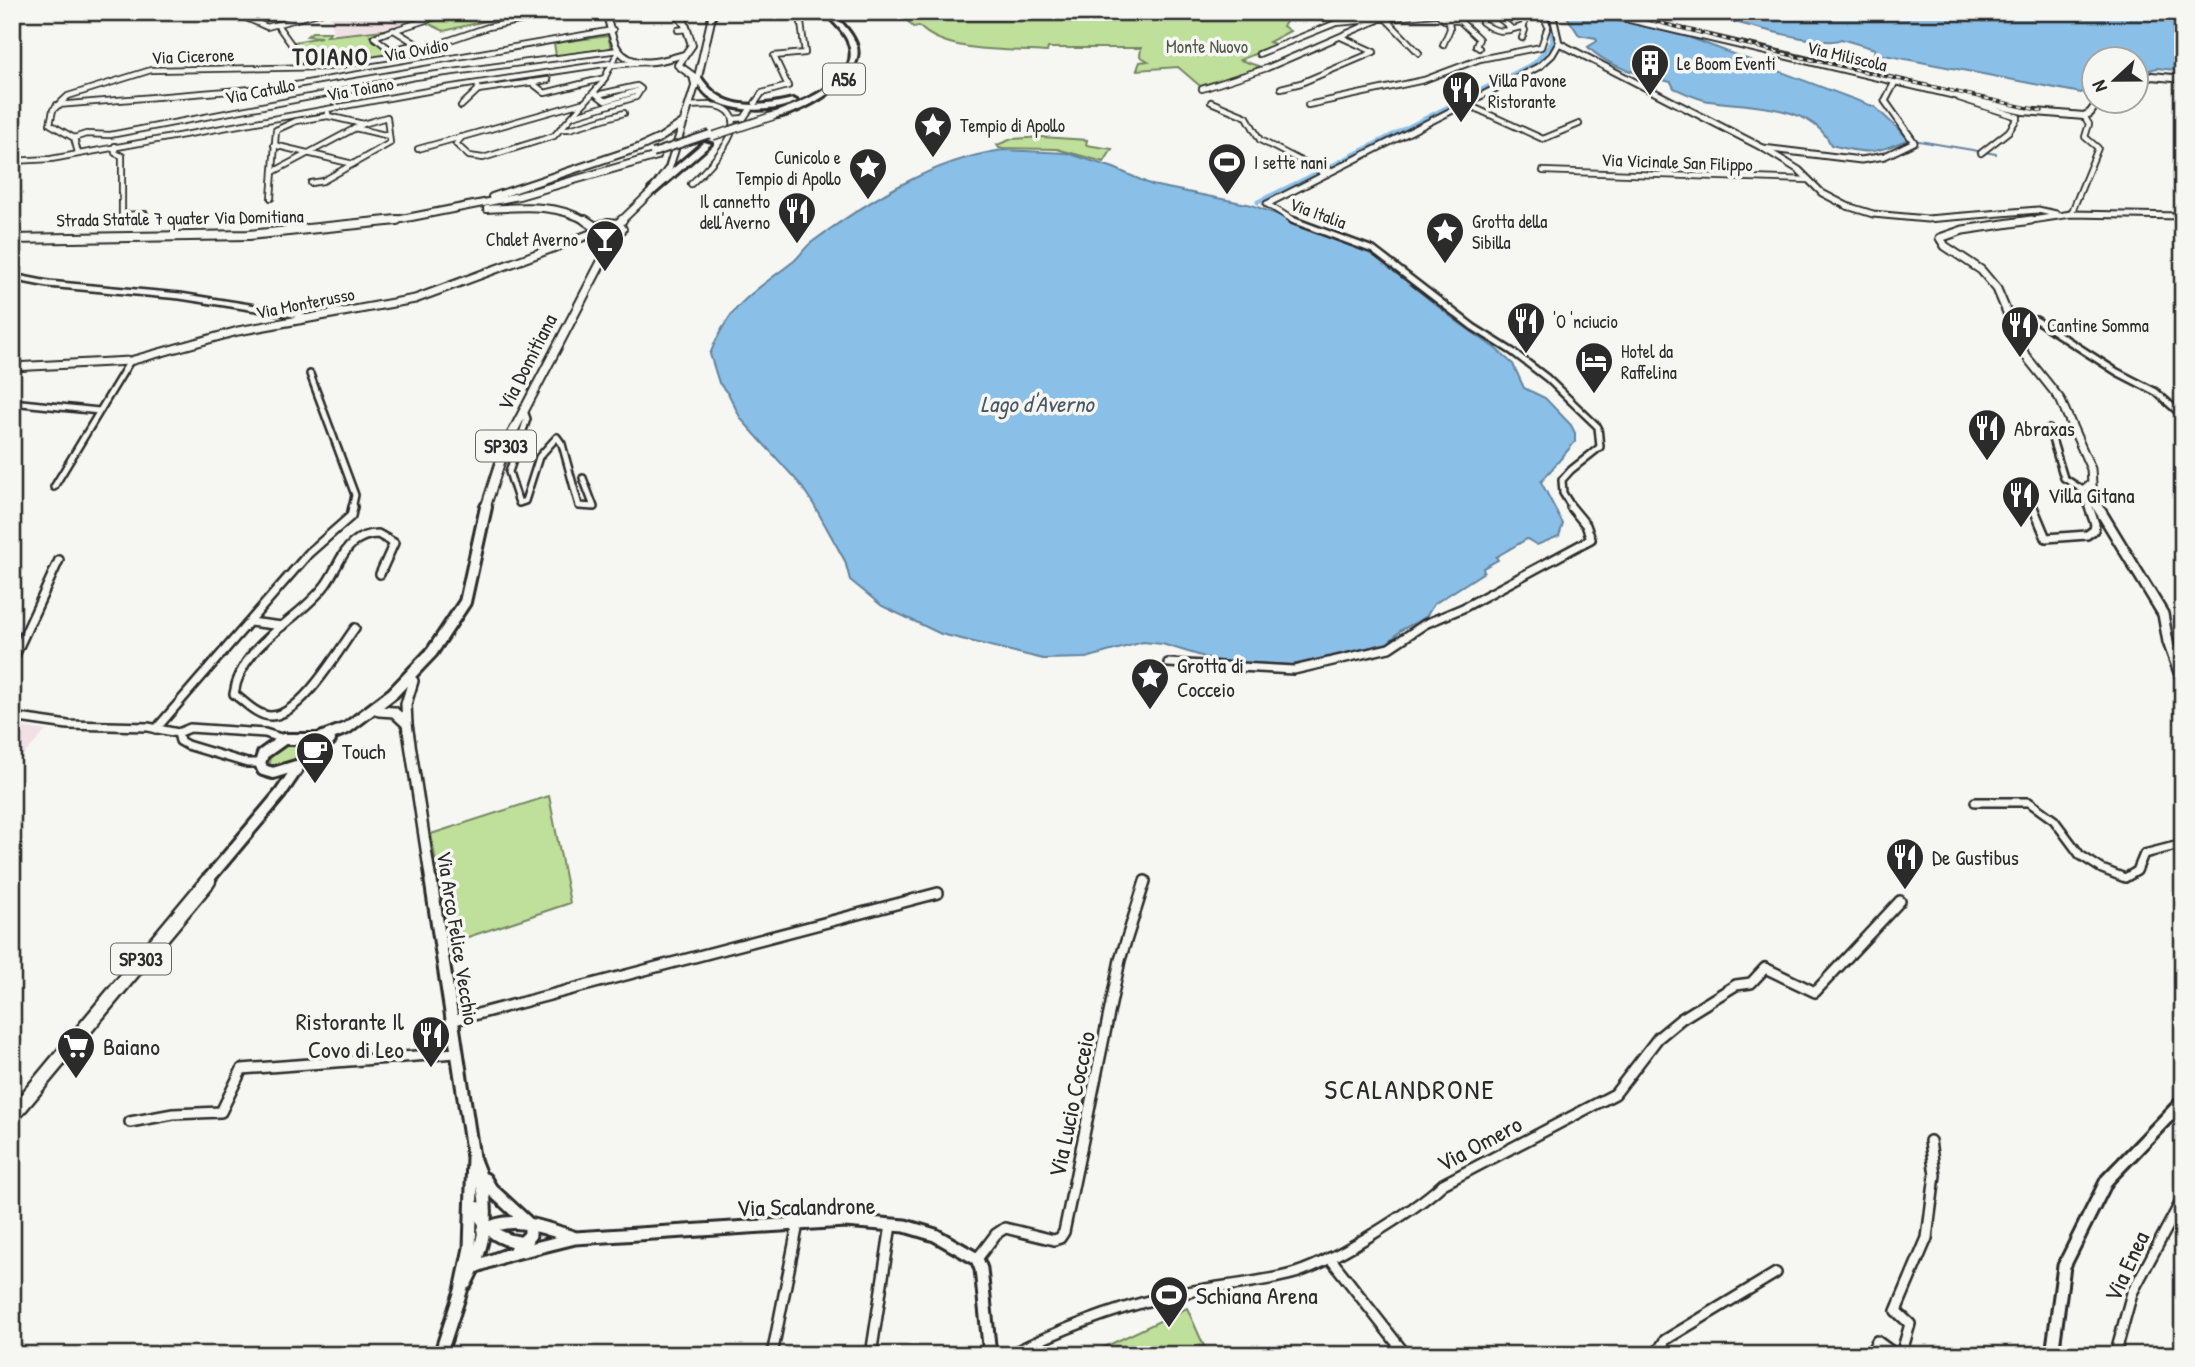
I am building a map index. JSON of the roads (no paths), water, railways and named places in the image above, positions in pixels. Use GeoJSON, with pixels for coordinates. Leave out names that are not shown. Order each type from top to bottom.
{"type":"FeatureCollection","features":[{"type":"Feature","properties":{"kind":"highway","name":"A56"},"geometry":{"type":"LineString","coordinates":[[712,135],[771,115],[817,93],[842,74],[850,56],[842,34],[820,12]]}},
{"type":"Feature","properties":{"kind":"highway","name":"A56"},"geometry":{"type":"LineString","coordinates":[[712,135],[743,126],[823,94],[843,79],[856,57],[853,42],[843,27],[827,12]]}},
{"type":"Feature","properties":{"kind":"highway"},"geometry":{"type":"LineString","coordinates":[[697,81],[706,93],[721,102],[739,106],[774,105],[817,93]]}},
{"type":"Feature","properties":{"kind":"highway"},"geometry":{"type":"LineString","coordinates":[[652,191],[707,144],[743,126]]}},
{"type":"Feature","properties":{"kind":"main road"},"geometry":{"type":"LineString","coordinates":[[681,12],[692,45],[680,61],[679,68],[697,81]]}},
{"type":"Feature","properties":{"kind":"main road","name":"Via Miliscola"},"geometry":{"type":"LineString","coordinates":[[1598,12],[1970,100],[2035,113],[2080,115]]}},
{"type":"Feature","properties":{"kind":"main road"},"geometry":{"type":"LineString","coordinates":[[618,224],[652,191],[669,168],[715,13]]}},
{"type":"Feature","properties":{"kind":"main road"},"geometry":{"type":"LineString","coordinates":[[680,61],[692,64],[702,57]]}},
{"type":"Feature","properties":{"kind":"main road"},"geometry":{"type":"LineString","coordinates":[[2150,76],[2183,79]]}},
{"type":"Feature","properties":{"kind":"main road"},"geometry":{"type":"LineString","coordinates":[[472,204],[638,148],[666,135],[684,121]]}},
{"type":"Feature","properties":{"kind":"main road","name":"Strada Statale 7 quater Via Domitiana"},"geometry":{"type":"LineString","coordinates":[[12,237],[282,233],[432,215],[550,189],[712,135]]}},
{"type":"Feature","properties":{"kind":"main road","name":"Strada Statale 7 quater Via Domitiana"},"geometry":{"type":"LineString","coordinates":[[12,237],[295,229],[378,220],[472,204],[655,155]]}},
{"type":"Feature","properties":{"kind":"main road"},"geometry":{"type":"LineString","coordinates":[[432,215],[499,209],[544,209],[573,214],[596,230],[606,236],[623,228],[618,224],[608,223],[596,230]]}},
{"type":"Feature","properties":{"kind":"main road","name":"Via Domitiana"},"geometry":{"type":"LineString","coordinates":[[284,739],[304,741],[337,733],[395,699],[446,634],[465,602],[495,473],[604,257],[606,236]]}},
{"type":"Feature","properties":{"kind":"main road","name":"Via Domitiana"},"geometry":{"type":"LineString","coordinates":[[271,803],[307,754],[395,699],[413,681],[424,661]]}},
{"type":"Feature","properties":{"kind":"main road"},"geometry":{"type":"LineString","coordinates":[[284,739],[262,754],[260,763],[264,770],[273,772],[296,766]]}},
{"type":"Feature","properties":{"kind":"main road"},"geometry":{"type":"LineString","coordinates":[[304,741],[308,747],[307,754]]}},
{"type":"Feature","properties":{"kind":"main road"},"geometry":{"type":"LineString","coordinates":[[271,803],[277,783],[273,772]]}},
{"type":"Feature","properties":{"kind":"main road","name":"SP303"},"geometry":{"type":"LineString","coordinates":[[12,1116],[271,803]]}},
{"type":"Feature","properties":{"kind":"street"},"geometry":{"type":"LineString","coordinates":[[233,12],[263,27],[278,26],[322,12]]}},
{"type":"Feature","properties":{"kind":"street"},"geometry":{"type":"LineString","coordinates":[[398,29],[432,18],[431,12]]}},
{"type":"Feature","properties":{"kind":"street"},"geometry":{"type":"LineString","coordinates":[[278,26],[304,65],[328,67],[425,49],[488,27],[564,12]]}},
{"type":"Feature","properties":{"kind":"street"},"geometry":{"type":"LineString","coordinates":[[606,12],[619,50],[628,60],[644,62],[687,54]]}},
{"type":"Feature","properties":{"kind":"street"},"geometry":{"type":"LineString","coordinates":[[676,12],[687,29],[678,30]]}},
{"type":"Feature","properties":{"kind":"street"},"geometry":{"type":"LineString","coordinates":[[1365,12],[1378,20]]}},
{"type":"Feature","properties":{"kind":"street"},"geometry":{"type":"LineString","coordinates":[[1482,22],[1499,34],[1522,27],[1526,12]]}},
{"type":"Feature","properties":{"kind":"street"},"geometry":{"type":"LineString","coordinates":[[1308,105],[1424,80],[1480,59],[1543,45],[1548,26],[1541,12]]}},
{"type":"Feature","properties":{"kind":"street"},"geometry":{"type":"LineString","coordinates":[[1552,12],[1559,43],[1763,148],[1804,174],[1820,192],[1836,200],[1897,219],[2038,210],[2057,215]]}},
{"type":"Feature","properties":{"kind":"street"},"geometry":{"type":"LineString","coordinates":[[1259,54],[1336,23],[1436,13],[1449,22],[1460,21],[1479,39],[1476,46],[1479,48]]}},
{"type":"Feature","properties":{"kind":"street"},"geometry":{"type":"LineString","coordinates":[[1498,17],[1512,29]]}},
{"type":"Feature","properties":{"kind":"street"},"geometry":{"type":"LineString","coordinates":[[1202,89],[1266,68],[1378,20]]}},
{"type":"Feature","properties":{"kind":"street"},"geometry":{"type":"LineString","coordinates":[[1387,20],[1419,53]]}},
{"type":"Feature","properties":{"kind":"street"},"geometry":{"type":"LineString","coordinates":[[1443,46],[1450,29],[1449,22]]}},
{"type":"Feature","properties":{"kind":"street"},"geometry":{"type":"LineString","coordinates":[[755,103],[762,93],[788,86],[774,56],[805,53],[802,23]]}},
{"type":"Feature","properties":{"kind":"street"},"geometry":{"type":"LineString","coordinates":[[1522,27],[1525,30],[1522,38]]}},
{"type":"Feature","properties":{"kind":"street"},"geometry":{"type":"LineString","coordinates":[[394,56],[391,50],[374,37],[394,30],[425,49]]}},
{"type":"Feature","properties":{"kind":"street","name":"Via Ovidio"},"geometry":{"type":"LineString","coordinates":[[56,106],[285,87],[612,30]]}},
{"type":"Feature","properties":{"kind":"street"},"geometry":{"type":"LineString","coordinates":[[1281,88],[1301,83],[1374,52],[1341,37]]}},
{"type":"Feature","properties":{"kind":"street"},"geometry":{"type":"LineString","coordinates":[[391,50],[415,43]]}},
{"type":"Feature","properties":{"kind":"street","name":"Via Italia"},"geometry":{"type":"LineString","coordinates":[[1168,663],[1294,670],[1389,648],[1424,624],[1463,608],[1589,542],[1591,535],[1567,500],[1561,485],[1578,463],[1600,447],[1598,427],[1522,358],[1473,327],[1373,250],[1283,216],[1267,204],[1540,66],[1552,55],[1559,43]]}},
{"type":"Feature","properties":{"kind":"street"},"geometry":{"type":"LineString","coordinates":[[462,136],[456,144],[475,158],[554,136],[594,93],[619,50]]}},
{"type":"Feature","properties":{"kind":"street","name":"Via Catullo"},"geometry":{"type":"LineString","coordinates":[[74,138],[86,134],[110,135],[380,83],[619,50]]}},
{"type":"Feature","properties":{"kind":"street","name":"Via Toiano"},"geometry":{"type":"LineString","coordinates":[[12,161],[51,159],[328,109],[644,62]]}},
{"type":"Feature","properties":{"kind":"street","name":"Via Cicerone"},"geometry":{"type":"LineString","coordinates":[[56,106],[83,90],[154,69],[296,68],[304,65]]}},
{"type":"Feature","properties":{"kind":"street"},"geometry":{"type":"LineString","coordinates":[[376,71],[374,80],[380,83]]}},
{"type":"Feature","properties":{"kind":"street"},"geometry":{"type":"LineString","coordinates":[[344,77],[349,79],[350,85],[347,89]]}},
{"type":"Feature","properties":{"kind":"street"},"geometry":{"type":"LineString","coordinates":[[531,82],[537,86],[563,88],[605,78]]}},
{"type":"Feature","properties":{"kind":"street"},"geometry":{"type":"LineString","coordinates":[[461,106],[478,86],[548,80]]}},
{"type":"Feature","properties":{"kind":"street"},"geometry":{"type":"LineString","coordinates":[[1763,148],[1861,160],[1885,156],[1914,140],[1886,106],[1885,102],[1895,82]]}},
{"type":"Feature","properties":{"kind":"street"},"geometry":{"type":"LineString","coordinates":[[572,116],[636,97],[641,89],[629,85],[601,94]]}},
{"type":"Feature","properties":{"kind":"street"},"geometry":{"type":"LineString","coordinates":[[594,93],[605,101],[637,91]]}},
{"type":"Feature","properties":{"kind":"street"},"geometry":{"type":"LineString","coordinates":[[286,100],[287,116]]}},
{"type":"Feature","properties":{"kind":"street"},"geometry":{"type":"LineString","coordinates":[[1970,100],[2018,117],[2009,131],[1983,152]]}},
{"type":"Feature","properties":{"kind":"street"},"geometry":{"type":"LineString","coordinates":[[418,149],[587,101]]}},
{"type":"Feature","properties":{"kind":"street"},"geometry":{"type":"LineString","coordinates":[[1211,102],[1247,117],[1265,143],[1324,173]]}},
{"type":"Feature","properties":{"kind":"street"},"geometry":{"type":"LineString","coordinates":[[1464,103],[1543,139],[1579,124]]}},
{"type":"Feature","properties":{"kind":"street"},"geometry":{"type":"LineString","coordinates":[[56,106],[50,124],[74,138],[78,153]]}},
{"type":"Feature","properties":{"kind":"street"},"geometry":{"type":"LineString","coordinates":[[689,106],[719,107],[727,111],[733,119],[731,141],[691,184]]}},
{"type":"Feature","properties":{"kind":"street"},"geometry":{"type":"LineString","coordinates":[[328,109],[328,116]]}},
{"type":"Feature","properties":{"kind":"street"},"geometry":{"type":"LineString","coordinates":[[733,119],[744,118],[750,109]]}},
{"type":"Feature","properties":{"kind":"street"},"geometry":{"type":"LineString","coordinates":[[560,129],[569,129],[624,113]]}},
{"type":"Feature","properties":{"kind":"street"},"geometry":{"type":"LineString","coordinates":[[271,198],[275,133],[279,127],[296,121],[328,116],[363,124]]}},
{"type":"Feature","properties":{"kind":"street"},"geometry":{"type":"LineString","coordinates":[[2071,214],[2098,148],[2085,137],[2089,128],[2087,116]]}},
{"type":"Feature","properties":{"kind":"street"},"geometry":{"type":"LineString","coordinates":[[272,173],[354,128],[387,117],[390,144],[323,181],[311,183]]}},
{"type":"Feature","properties":{"kind":"street"},"geometry":{"type":"LineString","coordinates":[[354,128],[389,136]]}},
{"type":"Feature","properties":{"kind":"street"},"geometry":{"type":"LineString","coordinates":[[274,145],[354,164]]}},
{"type":"Feature","properties":{"kind":"street"},"geometry":{"type":"LineString","coordinates":[[115,146],[115,153],[122,156],[122,215],[145,214]]}},
{"type":"Feature","properties":{"kind":"street","name":"Via Vicinale San Filippo"},"geometry":{"type":"LineString","coordinates":[[1544,171],[1809,180]]}},
{"type":"Feature","properties":{"kind":"street"},"geometry":{"type":"LineString","coordinates":[[2183,216],[2057,215],[1964,230],[1940,238],[1945,246],[1990,278],[2025,355],[2060,399],[2091,469],[2093,499],[2163,614],[2168,642],[2183,683]]}},
{"type":"Feature","properties":{"kind":"street","name":"Via Monterusso"},"geometry":{"type":"LineString","coordinates":[[12,367],[130,361],[239,331],[426,296],[596,230]]}},
{"type":"Feature","properties":{"kind":"street"},"geometry":{"type":"LineString","coordinates":[[12,277],[29,282],[108,288],[258,308],[300,315],[307,319]]}},
{"type":"Feature","properties":{"kind":"street"},"geometry":{"type":"LineString","coordinates":[[2012,322],[2036,320],[2106,366],[2156,393],[2183,415]]}},
{"type":"Feature","properties":{"kind":"street"},"geometry":{"type":"LineString","coordinates":[[54,487],[130,361]]}},
{"type":"Feature","properties":{"kind":"street"},"geometry":{"type":"LineString","coordinates":[[156,729],[309,552],[351,516],[355,495],[310,374]]}},
{"type":"Feature","properties":{"kind":"street"},"geometry":{"type":"LineString","coordinates":[[12,401],[99,411]]}},
{"type":"Feature","properties":{"kind":"street"},"geometry":{"type":"LineString","coordinates":[[524,411],[527,419],[509,472],[519,503],[525,501],[535,466],[549,441],[557,437],[561,438],[579,506],[594,507],[583,478]]}},
{"type":"Feature","properties":{"kind":"street"},"geometry":{"type":"LineString","coordinates":[[2031,502],[2046,538],[2087,535],[2094,530],[2095,524],[2083,490],[2064,478],[2049,429]]}},
{"type":"Feature","properties":{"kind":"street"},"geometry":{"type":"LineString","coordinates":[[2083,490],[2090,484]]}},
{"type":"Feature","properties":{"kind":"street"},"geometry":{"type":"LineString","coordinates":[[355,628],[292,708],[272,717],[265,716],[234,694],[233,683],[248,659],[323,589],[343,555],[358,539],[376,534],[387,536],[394,543],[380,574]]}},
{"type":"Feature","properties":{"kind":"street"},"geometry":{"type":"LineString","coordinates":[[12,662],[59,560]]}},
{"type":"Feature","properties":{"kind":"street"},"geometry":{"type":"LineString","coordinates":[[250,622],[282,626]]}},
{"type":"Feature","properties":{"kind":"street","name":"Via Arco Felice Vecchio"},"geometry":{"type":"LineString","coordinates":[[395,699],[407,724],[473,1157]]}},
{"type":"Feature","properties":{"kind":"street"},"geometry":{"type":"LineString","coordinates":[[379,711],[394,712],[407,724]]}},
{"type":"Feature","properties":{"kind":"street"},"geometry":{"type":"LineString","coordinates":[[12,717],[68,725],[156,729],[178,733],[190,728],[207,728],[265,733],[284,739]]}},
{"type":"Feature","properties":{"kind":"street"},"geometry":{"type":"LineString","coordinates":[[178,733],[180,741],[187,745],[247,763],[260,763]]}},
{"type":"Feature","properties":{"kind":"street"},"geometry":{"type":"LineString","coordinates":[[1975,802],[2027,801],[2057,821],[2071,846],[2078,852],[2112,874],[2125,878],[2137,871],[2144,854],[2183,844]]}},
{"type":"Feature","properties":{"kind":"street","name":"Via Lucio Cocceio"},"geometry":{"type":"LineString","coordinates":[[977,1259],[996,1234],[1005,1228],[1054,1240],[1064,1232],[1120,960],[1145,881]]}},
{"type":"Feature","properties":{"kind":"street"},"geometry":{"type":"LineString","coordinates":[[451,1021],[938,893]]}},
{"type":"Feature","properties":{"kind":"street","name":"Via Omero"},"geometry":{"type":"LineString","coordinates":[[1009,1355],[1068,1326],[1160,1298],[1290,1275],[1330,1258],[1426,1200],[1443,1184],[1615,1094],[1641,1058],[1681,1018],[1735,985],[1751,983],[1765,968],[1815,992],[1900,901]]}},
{"type":"Feature","properties":{"kind":"street"},"geometry":{"type":"LineString","coordinates":[[130,1122],[173,1114],[221,1112],[242,1069],[456,1053]]}},
{"type":"Feature","properties":{"kind":"street"},"geometry":{"type":"LineString","coordinates":[[2052,1355],[2064,1266],[2106,1180],[2183,1101]]}},
{"type":"Feature","properties":{"kind":"street"},"geometry":{"type":"LineString","coordinates":[[1870,1355],[1877,1342],[1898,1355],[1910,1324],[1896,1311],[1927,1238],[1935,1175],[1930,1141]]}},
{"type":"Feature","properties":{"kind":"street"},"geometry":{"type":"LineString","coordinates":[[473,1157],[491,1189],[530,1225],[530,1235],[524,1243],[507,1255]]}},
{"type":"Feature","properties":{"kind":"street"},"geometry":{"type":"LineString","coordinates":[[439,1355],[461,1291],[470,1248],[473,1157]]}},
{"type":"Feature","properties":{"kind":"street"},"geometry":{"type":"LineString","coordinates":[[461,1291],[474,1267],[485,1228],[485,1195],[481,1173]]}},
{"type":"Feature","properties":{"kind":"street","name":"Via Enea"},"geometry":{"type":"LineString","coordinates":[[2115,1355],[2132,1293],[2183,1198]]}},
{"type":"Feature","properties":{"kind":"street"},"geometry":{"type":"LineString","coordinates":[[473,1199],[480,1221],[495,1237],[524,1243],[549,1244]]}},
{"type":"Feature","properties":{"kind":"street","name":"Via Scalandrone"},"geometry":{"type":"LineString","coordinates":[[575,1238],[845,1221],[891,1225],[935,1234],[977,1259]]}},
{"type":"Feature","properties":{"kind":"street"},"geometry":{"type":"LineString","coordinates":[[470,1248],[485,1228],[502,1222],[530,1225],[575,1238]]}},
{"type":"Feature","properties":{"kind":"street"},"geometry":{"type":"LineString","coordinates":[[772,1355],[798,1224]]}},
{"type":"Feature","properties":{"kind":"street"},"geometry":{"type":"LineString","coordinates":[[871,1355],[891,1225]]}},
{"type":"Feature","properties":{"kind":"street"},"geometry":{"type":"LineString","coordinates":[[474,1267],[507,1255],[575,1238]]}},
{"type":"Feature","properties":{"kind":"street"},"geometry":{"type":"LineString","coordinates":[[1330,1258],[1406,1355]]}},
{"type":"Feature","properties":{"kind":"street"},"geometry":{"type":"LineString","coordinates":[[977,1259],[981,1269],[990,1355]]}},
{"type":"Feature","properties":{"kind":"street"},"geometry":{"type":"LineString","coordinates":[[1656,1355],[1665,1340],[1776,1273]]}},
{"type":"Feature","properties":{"kind":"water"},"geometry":{"type":"Polygon","coordinates":[[[1564,12],[1587,12],[1688,37],[1875,107],[1909,139],[1879,150],[1854,150],[1831,145],[1822,131],[1794,114],[1696,97],[1674,88],[1671,82],[1626,70],[1606,61],[1588,47],[1597,41],[1596,38],[1579,35],[1564,12]]]}},
{"type":"Feature","properties":{"kind":"water"},"geometry":{"type":"Polygon","coordinates":[[[1692,12],[2183,12],[2183,71],[2157,68],[2150,70],[2150,46],[2080,46],[2080,93],[1874,53],[1875,49],[1841,39],[1814,40],[1692,12]]]}},
{"type":"Feature","properties":{"kind":"water","name":"Lago d'Averno"},"geometry":{"type":"Polygon","coordinates":[[[1003,150],[1067,153],[1114,168],[1152,185],[1252,205],[1370,252],[1496,349],[1513,364],[1524,388],[1545,398],[1571,425],[1575,442],[1541,482],[1563,524],[1559,536],[1537,545],[1527,539],[1496,557],[1498,560],[1483,568],[1484,572],[1434,604],[1426,617],[1401,630],[1388,643],[1292,665],[1221,662],[1162,644],[1143,642],[1086,658],[1043,659],[941,634],[882,606],[850,580],[845,561],[814,505],[800,484],[741,419],[729,395],[719,383],[710,354],[726,322],[744,300],[834,226],[879,197],[927,172],[977,155],[1003,150]]]}},
{"type":"Feature","properties":{"kind":"waterway"},"geometry":{"type":"LineString","coordinates":[[1324,170],[1535,63],[1553,42],[1549,12]]}},
{"type":"Feature","properties":{"kind":"waterway"},"geometry":{"type":"LineString","coordinates":[[1913,140],[1996,154]]}},
{"type":"Feature","properties":{"kind":"waterway"},"geometry":{"type":"LineString","coordinates":[[1258,202],[1318,173]]}},
{"type":"Feature","properties":{"kind":"railway"},"geometry":{"type":"LineString","coordinates":[[1617,12],[1781,53],[2042,111]]}},
{"type":"Feature","properties":{"kind":"place","name":"Le Boom Eventi"},"geometry":{"type":"Point","coordinates":[1650,97]}},
{"type":"Feature","properties":{"kind":"place","name":"Villa Pavone Ristorante"},"geometry":{"type":"Point","coordinates":[1461,124]}},
{"type":"Feature","properties":{"kind":"place","name":"Tempio di Apollo"},"geometry":{"type":"Point","coordinates":[933,159]}},
{"type":"Feature","properties":{"kind":"place","name":"I sette nani"},"geometry":{"type":"Point","coordinates":[1227,196]}},
{"type":"Feature","properties":{"kind":"place","name":"Cunicolo e Tempio di Apollo"},"geometry":{"type":"Point","coordinates":[868,201]}},
{"type":"Feature","properties":{"kind":"place","name":"Il cannetto dell'Averno"},"geometry":{"type":"Point","coordinates":[797,245]}},
{"type":"Feature","properties":{"kind":"place","name":"Grotta della Sibilla"},"geometry":{"type":"Point","coordinates":[1445,265]}},
{"type":"Feature","properties":{"kind":"place","name":"Chalet Averno"},"geometry":{"type":"Point","coordinates":[605,273]}},
{"type":"Feature","properties":{"kind":"place","name":"'O 'nciucio"},"geometry":{"type":"Point","coordinates":[1526,355]}},
{"type":"Feature","properties":{"kind":"place","name":"Cantine Somma"},"geometry":{"type":"Point","coordinates":[2020,359]}},
{"type":"Feature","properties":{"kind":"place","name":"Hotel da Raffelina"},"geometry":{"type":"Point","coordinates":[1594,395]}},
{"type":"Feature","properties":{"kind":"place","name":"Abraxas"},"geometry":{"type":"Point","coordinates":[1987,462]}},
{"type":"Feature","properties":{"kind":"place","name":"Villa Gitana"},"geometry":{"type":"Point","coordinates":[2021,529]}},
{"type":"Feature","properties":{"kind":"place","name":"Grotta di Cocceio"},"geometry":{"type":"Point","coordinates":[1150,711]}},
{"type":"Feature","properties":{"kind":"place","name":"Touch"},"geometry":{"type":"Point","coordinates":[315,785]}},
{"type":"Feature","properties":{"kind":"place","name":"De Gustibus"},"geometry":{"type":"Point","coordinates":[1905,891]}},
{"type":"Feature","properties":{"kind":"place","name":"Ristorante Il Covo di Leo"},"geometry":{"type":"Point","coordinates":[431,1069]}},
{"type":"Feature","properties":{"kind":"place","name":"Baiano"},"geometry":{"type":"Point","coordinates":[76,1080]}},
{"type":"Feature","properties":{"kind":"place","name":"Schiana Arena"},"geometry":{"type":"Point","coordinates":[1169,1329]}},
{"type":"Feature","properties":{"kind":"district","name":"TOIANO"},"geometry":{"type":"Point","coordinates":[331,56]}},
{"type":"Feature","properties":{"kind":"district","name":"SCALANDRONE"},"geometry":{"type":"Point","coordinates":[1410,1089]}},
{"type":"Feature","properties":{"kind":"park label","name":"Monte Nuovo"},"geometry":{"type":"Point","coordinates":[1207,46]}}]}
